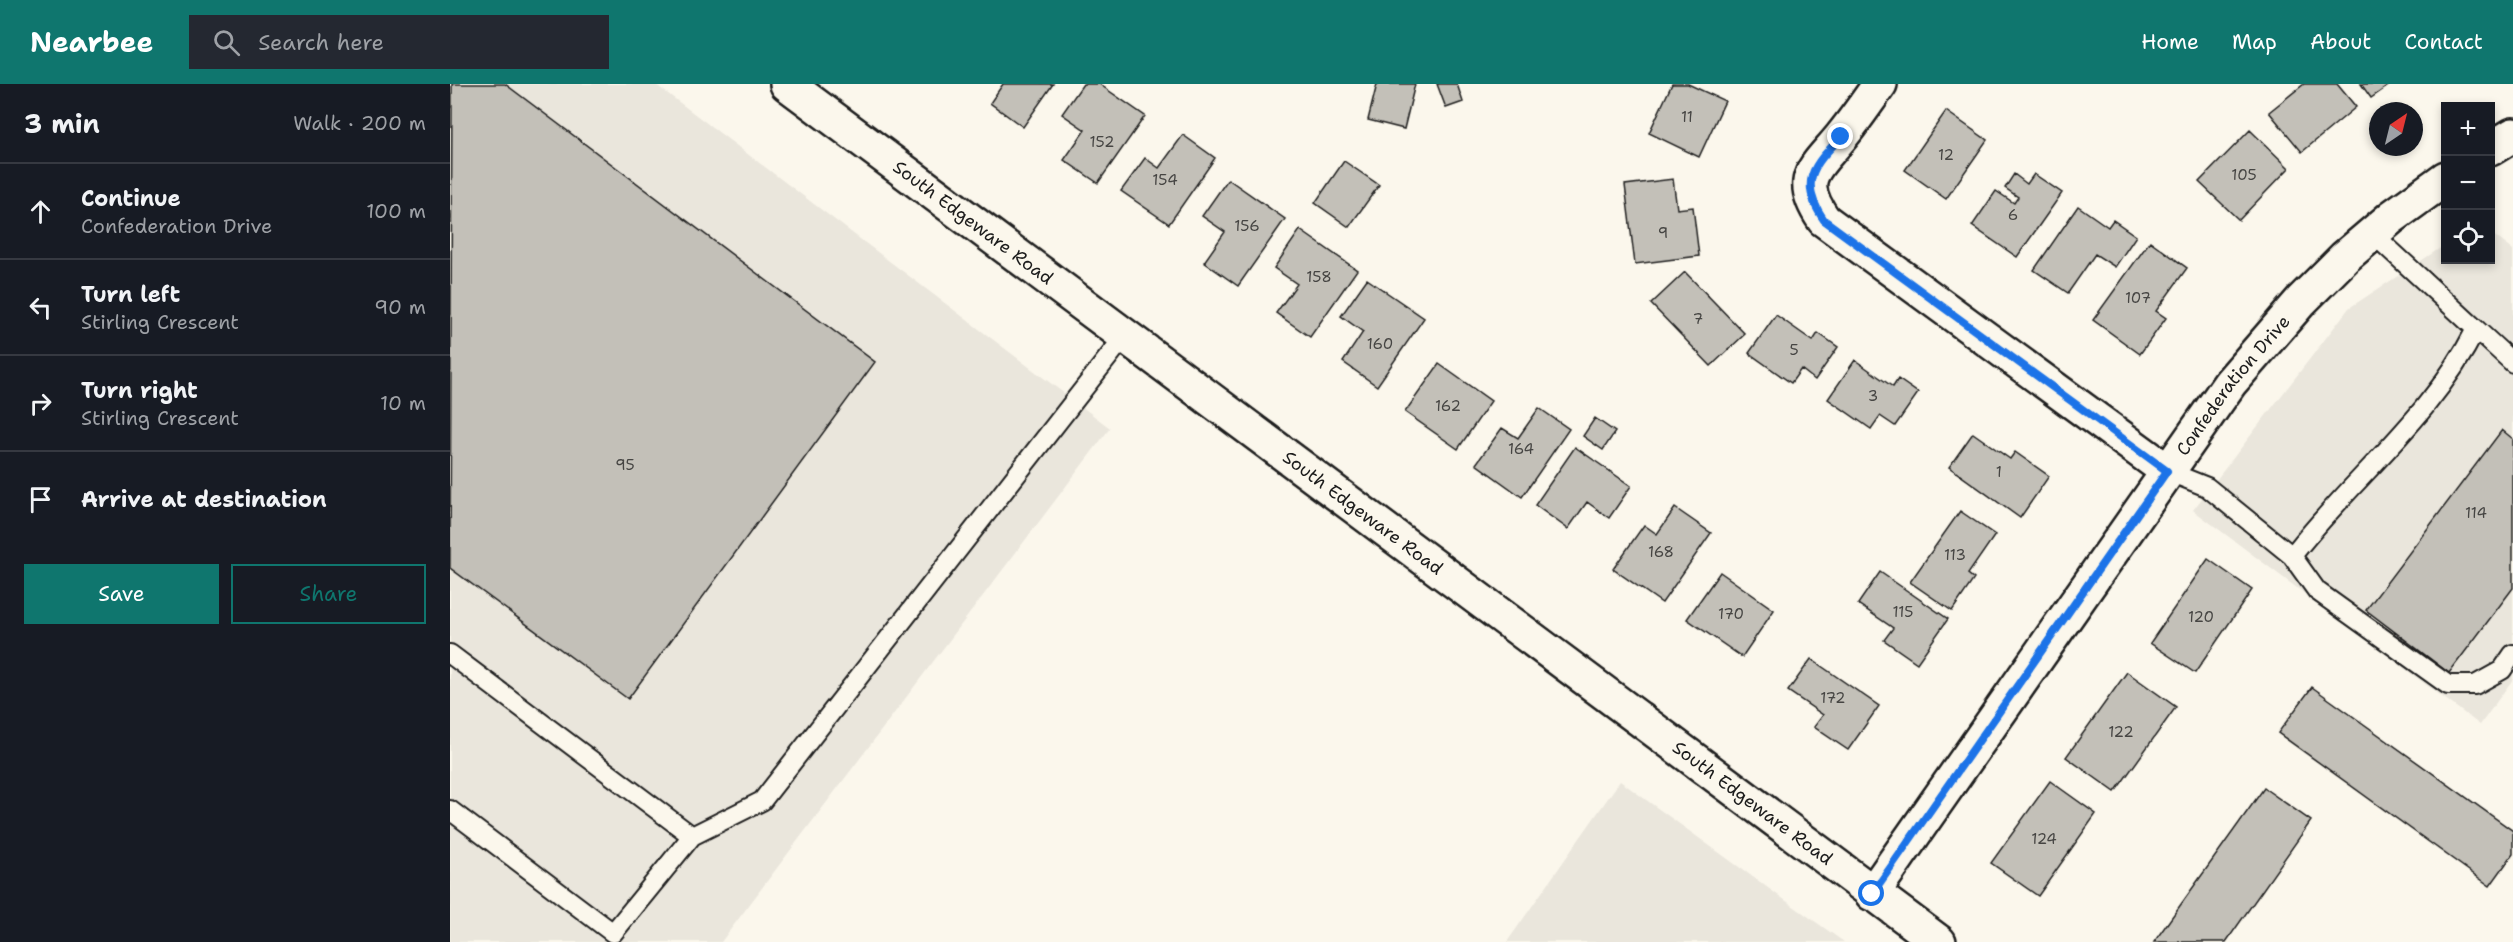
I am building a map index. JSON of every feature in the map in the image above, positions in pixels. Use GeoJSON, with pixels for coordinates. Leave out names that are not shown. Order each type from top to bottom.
{"type":"FeatureCollection","features":[{"type":"Feature","properties":{"kind":"street","name":"South Edgeware Road"},"geometry":{"type":"LineString","coordinates":[[787,84],[1939,942]]}},
{"type":"Feature","properties":{"kind":"street"},"geometry":{"type":"LineString","coordinates":[[1880,84],[1841,137],[1818,161],[1811,175],[1809,193],[1824,220],[2167,471]]}},
{"type":"Feature","properties":{"kind":"street"},"geometry":{"type":"LineString","coordinates":[[2495,146],[2513,135]]}},
{"type":"Feature","properties":{"kind":"street","name":"Confederation Drive"},"geometry":{"type":"LineString","coordinates":[[1872,894],[2230,383],[2294,309],[2345,257],[2441,181]]}},
{"type":"Feature","properties":{"kind":"lane"},"geometry":{"type":"LineString","coordinates":[[2373,234],[2513,363]]}},
{"type":"Feature","properties":{"kind":"lane"},"geometry":{"type":"LineString","coordinates":[[2292,556],[2314,527],[2413,422],[2458,364],[2476,329]]}},
{"type":"Feature","properties":{"kind":"lane"},"geometry":{"type":"LineString","coordinates":[[450,810],[613,933],[692,836],[762,801],[1124,337]]}},
{"type":"Feature","properties":{"kind":"lane"},"geometry":{"type":"LineString","coordinates":[[2167,471],[2207,487],[2292,556],[2317,591],[2448,685],[2475,685],[2502,670],[2513,654]]}},
{"type":"Feature","properties":{"kind":"lane"},"geometry":{"type":"LineString","coordinates":[[450,654],[692,836]]}},
{"type":"Feature","properties":{"kind":"shaded area"},"geometry":{"type":"Polygon","coordinates":[[[450,84],[655,84],[1110,428],[721,942],[450,942],[450,84]]]}},
{"type":"Feature","properties":{"kind":"shaded area"},"geometry":{"type":"Polygon","coordinates":[[[2495,236],[2513,250],[2513,679],[2480,725],[2193,510],[2349,308],[2441,248],[2441,264],[2495,264],[2495,236]]]}},
{"type":"Feature","properties":{"kind":"shaded area"},"geometry":{"type":"Polygon","coordinates":[[[1620,781],[1775,893],[1844,942],[1507,942],[1620,781]]]}},
{"type":"Feature","properties":{"kind":"building"},"geometry":{"type":"Polygon","coordinates":[[[452,84],[505,84],[875,362],[628,699],[450,568],[452,84]]]}},
{"type":"Feature","properties":{"kind":"building"},"geometry":{"type":"Polygon","coordinates":[[[1003,84],[1053,84],[1023,127],[990,103],[1003,84]]]}},
{"type":"Feature","properties":{"kind":"building"},"geometry":{"type":"Polygon","coordinates":[[[1083,84],[1099,84],[1145,116],[1098,183],[1064,160],[1085,130],[1062,114],[1083,84]]]}},
{"type":"Feature","properties":{"kind":"building"},"geometry":{"type":"Polygon","coordinates":[[[1377,84],[1415,84],[1404,129],[1368,120],[1377,84]]]}},
{"type":"Feature","properties":{"kind":"building"},"geometry":{"type":"Polygon","coordinates":[[[1437,84],[1457,84],[1463,102],[1446,108],[1437,84]]]}},
{"type":"Feature","properties":{"kind":"building"},"geometry":{"type":"Polygon","coordinates":[[[1672,84],[1688,84],[1725,101],[1699,157],[1649,133],[1672,84]]]}},
{"type":"Feature","properties":{"kind":"building"},"geometry":{"type":"Polygon","coordinates":[[[2304,84],[2337,84],[2356,107],[2302,152],[2269,112],[2304,84]]]}},
{"type":"Feature","properties":{"kind":"building"},"geometry":{"type":"Polygon","coordinates":[[[2361,84],[2391,84],[2371,98],[2361,84]]]}},
{"type":"Feature","properties":{"kind":"building"},"geometry":{"type":"Polygon","coordinates":[[[1946,111],[1987,140],[1946,199],[1905,170],[1946,111]]]}},
{"type":"Feature","properties":{"kind":"building"},"geometry":{"type":"Polygon","coordinates":[[[2250,130],[2289,168],[2239,220],[2199,182],[2250,130]]]}},
{"type":"Feature","properties":{"kind":"building"},"geometry":{"type":"Polygon","coordinates":[[[1183,135],[1215,158],[1169,224],[1121,191],[1145,158],[1159,168],[1183,135]]]}},
{"type":"Feature","properties":{"kind":"building"},"geometry":{"type":"Polygon","coordinates":[[[1344,161],[1379,185],[1349,227],[1315,203],[1344,161]]]}},
{"type":"Feature","properties":{"kind":"building"},"geometry":{"type":"Polygon","coordinates":[[[2014,174],[2027,184],[2034,174],[2062,193],[2017,257],[1972,226],[1996,191],[2014,203],[2018,197],[2005,188],[2014,174]]]}},
{"type":"Feature","properties":{"kind":"building"},"geometry":{"type":"Polygon","coordinates":[[[1228,179],[1285,219],[1238,286],[1204,262],[1225,232],[1202,216],[1228,179]]]}},
{"type":"Feature","properties":{"kind":"building"},"geometry":{"type":"Polygon","coordinates":[[[1673,179],[1677,209],[1693,207],[1699,256],[1635,264],[1625,185],[1673,179]]]}},
{"type":"Feature","properties":{"kind":"building"},"geometry":{"type":"Polygon","coordinates":[[[2078,206],[2108,227],[2113,220],[2136,236],[2115,267],[2095,254],[2068,293],[2034,270],[2078,206]]]}},
{"type":"Feature","properties":{"kind":"building"},"geometry":{"type":"Polygon","coordinates":[[[1300,230],[1357,270],[1310,337],[1276,313],[1297,284],[1274,268],[1300,230]]]}},
{"type":"Feature","properties":{"kind":"building"},"geometry":{"type":"Polygon","coordinates":[[[2150,241],[2187,268],[2156,311],[2166,318],[2140,354],[2093,320],[2150,241]]]}},
{"type":"Feature","properties":{"kind":"building"},"geometry":{"type":"Polygon","coordinates":[[[1685,272],[1745,334],[1711,366],[1651,304],[1685,272]]]}},
{"type":"Feature","properties":{"kind":"building"},"geometry":{"type":"Polygon","coordinates":[[[1367,279],[1424,318],[1377,386],[1343,362],[1363,332],[1341,316],[1367,279]]]}},
{"type":"Feature","properties":{"kind":"building"},"geometry":{"type":"Polygon","coordinates":[[[1776,315],[1813,341],[1818,333],[1838,347],[1815,380],[1801,369],[1791,383],[1749,353],[1776,315]]]}},
{"type":"Feature","properties":{"kind":"building"},"geometry":{"type":"Polygon","coordinates":[[[1855,360],[1893,387],[1898,379],[1918,393],[1895,426],[1880,416],[1871,429],[1828,399],[1855,360]]]}},
{"type":"Feature","properties":{"kind":"building"},"geometry":{"type":"Polygon","coordinates":[[[1439,364],[1491,401],[1458,449],[1405,412],[1439,364]]]}},
{"type":"Feature","properties":{"kind":"building"},"geometry":{"type":"Polygon","coordinates":[[[1539,408],[1569,429],[1522,497],[1476,464],[1502,428],[1518,438],[1539,408]]]}},
{"type":"Feature","properties":{"kind":"building"},"geometry":{"type":"Polygon","coordinates":[[[1595,418],[1615,432],[1603,450],[1583,436],[1595,418]]]}},
{"type":"Feature","properties":{"kind":"building"},"geometry":{"type":"Polygon","coordinates":[[[2502,430],[2513,439],[2513,588],[2449,673],[2366,610],[2502,430]]]}},
{"type":"Feature","properties":{"kind":"building"},"geometry":{"type":"Polygon","coordinates":[[[1973,433],[2010,459],[2015,452],[2049,476],[2020,518],[1949,467],[1973,433]]]}},
{"type":"Feature","properties":{"kind":"building"},"geometry":{"type":"Polygon","coordinates":[[[1575,447],[1631,486],[1609,518],[1587,502],[1568,529],[1535,505],[1575,447]]]}},
{"type":"Feature","properties":{"kind":"building"},"geometry":{"type":"Polygon","coordinates":[[[1675,508],[1711,533],[1662,603],[1613,569],[1644,525],[1657,534],[1675,508]]]}},
{"type":"Feature","properties":{"kind":"building"},"geometry":{"type":"Polygon","coordinates":[[[1960,511],[1995,535],[1968,574],[1974,579],[1952,611],[1910,582],[1960,511]]]}},
{"type":"Feature","properties":{"kind":"building"},"geometry":{"type":"Polygon","coordinates":[[[2208,559],[2252,590],[2195,673],[2150,643],[2208,559]]]}},
{"type":"Feature","properties":{"kind":"building"},"geometry":{"type":"Polygon","coordinates":[[[1720,572],[1774,610],[1742,657],[1687,619],[1720,572]]]}},
{"type":"Feature","properties":{"kind":"building"},"geometry":{"type":"Polygon","coordinates":[[[1880,572],[1948,619],[1917,663],[1884,640],[1893,628],[1858,604],[1880,572]]]}},
{"type":"Feature","properties":{"kind":"building"},"geometry":{"type":"Polygon","coordinates":[[[1811,659],[1879,706],[1848,750],[1814,727],[1823,715],[1788,691],[1811,659]]]}},
{"type":"Feature","properties":{"kind":"building"},"geometry":{"type":"Polygon","coordinates":[[[2127,672],[2176,707],[2115,792],[2066,757],[2127,672]]]}},
{"type":"Feature","properties":{"kind":"building"},"geometry":{"type":"Polygon","coordinates":[[[2312,687],[2513,831],[2513,854],[2490,886],[2278,733],[2312,687]]]}},
{"type":"Feature","properties":{"kind":"building"},"geometry":{"type":"Polygon","coordinates":[[[2050,781],[2096,814],[2038,896],[1991,863],[2050,781]]]}},
{"type":"Feature","properties":{"kind":"building"},"geometry":{"type":"Polygon","coordinates":[[[2264,788],[2311,821],[2226,942],[2154,942],[2264,788]]]}},
{"type":"Feature","properties":{"kind":"route"},"geometry":{"type":"LineString","coordinates":[[1841,137],[1818,161],[1811,175],[1809,193],[1824,220],[2167,471],[1872,894]]}}]}
